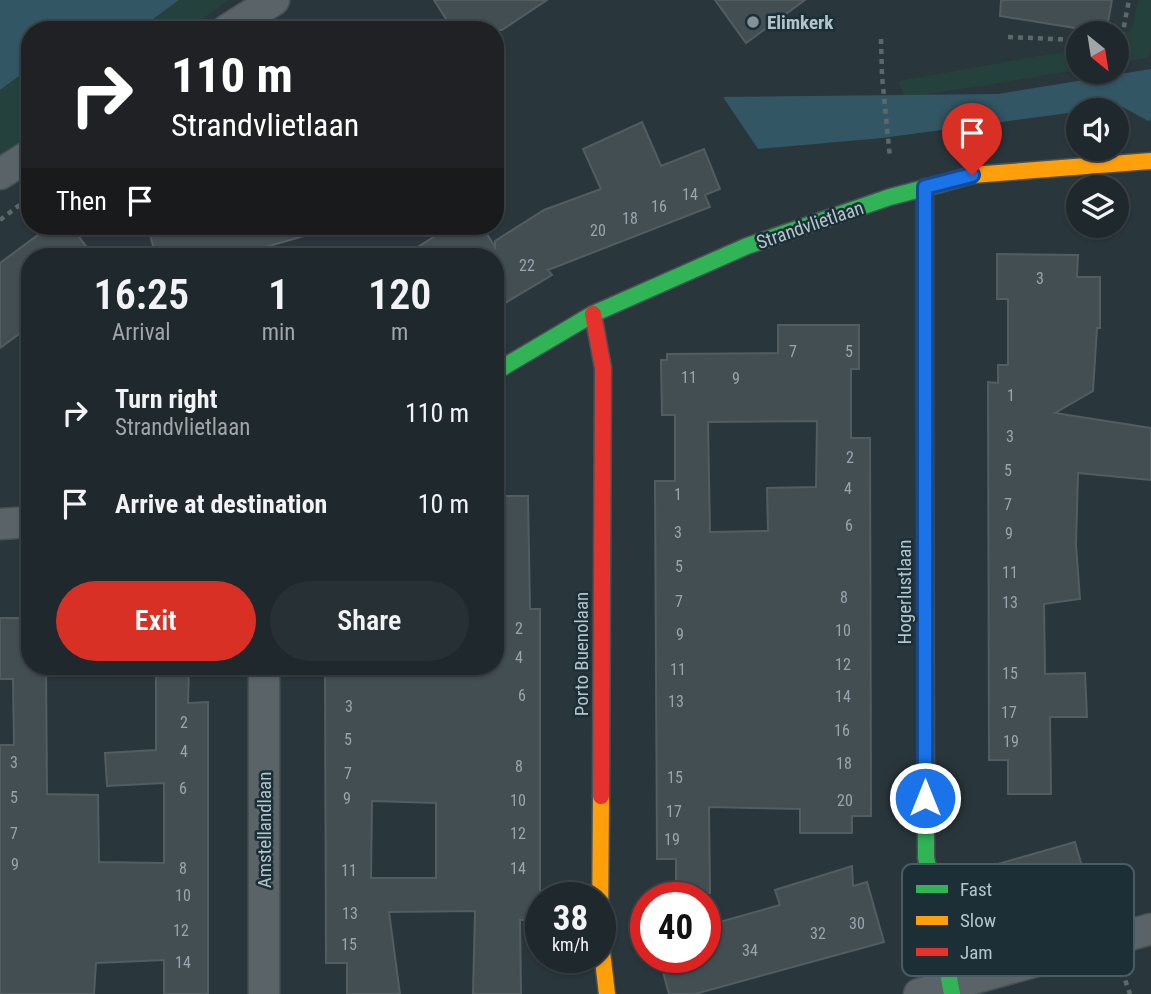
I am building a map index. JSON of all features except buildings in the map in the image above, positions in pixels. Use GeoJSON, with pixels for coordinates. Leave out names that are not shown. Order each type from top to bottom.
{"type":"FeatureCollection","features":[{"type":"Feature","properties":{"kind":"street"},"geometry":{"type":"LineString","coordinates":[[241,21],[274,0]]}},
{"type":"Feature","properties":{"kind":"street"},"geometry":{"type":"LineString","coordinates":[[0,174],[21,161]]}},
{"type":"Feature","properties":{"kind":"street","name":"Strandvlietlaan"},"geometry":{"type":"LineString","coordinates":[[504,367],[593,314],[747,246],[890,197],[972,175],[1151,161]]}},
{"type":"Feature","properties":{"kind":"street","name":"Hogerlustlaan"},"geometry":{"type":"LineString","coordinates":[[925,187],[927,864]]}},
{"type":"Feature","properties":{"kind":"street","name":"Porto Buenolaan"},"geometry":{"type":"LineString","coordinates":[[593,314],[603,368],[600,935],[607,994]]}},
{"type":"Feature","properties":{"kind":"street"},"geometry":{"type":"LineString","coordinates":[[0,524],[21,523]]}},
{"type":"Feature","properties":{"kind":"street","name":"Amstellandlaan"},"geometry":{"type":"LineString","coordinates":[[264,675],[264,994]]}},
{"type":"Feature","properties":{"kind":"street"},"geometry":{"type":"LineString","coordinates":[[1134,934],[1151,929]]}},
{"type":"Feature","properties":{"kind":"street"},"geometry":{"type":"LineString","coordinates":[[919,994],[951,990],[997,976]]}},
{"type":"Feature","properties":{"kind":"path"},"geometry":{"type":"LineString","coordinates":[[1125,21],[1129,0]]}},
{"type":"Feature","properties":{"kind":"path"},"geometry":{"type":"LineString","coordinates":[[1007,37],[1066,39]]}},
{"type":"Feature","properties":{"kind":"path"},"geometry":{"type":"LineString","coordinates":[[881,39],[890,148]]}},
{"type":"Feature","properties":{"kind":"path"},"geometry":{"type":"LineString","coordinates":[[0,220],[21,204]]}},
{"type":"Feature","properties":{"kind":"green space"},"geometry":{"type":"Polygon","coordinates":[[[179,0],[229,0],[199,21],[150,21],[179,0]]]}},
{"type":"Feature","properties":{"kind":"green space"},"geometry":{"type":"Polygon","coordinates":[[[1138,0],[1151,0],[1149,58],[1129,61],[1129,31],[1132,29],[1138,0]]]}},
{"type":"Feature","properties":{"kind":"green space"},"geometry":{"type":"Polygon","coordinates":[[[1066,51],[1066,72],[905,98],[898,81],[1066,51]]]}},
{"type":"Feature","properties":{"kind":"green space"},"geometry":{"type":"Polygon","coordinates":[[[21,75],[21,144],[0,158],[0,90],[21,75]]]}},
{"type":"Feature","properties":{"kind":"water"},"geometry":{"type":"Polygon","coordinates":[[[0,0],[179,0],[150,21],[21,21],[21,75],[0,90],[0,0]]]}},
{"type":"Feature","properties":{"kind":"water"},"geometry":{"type":"Polygon","coordinates":[[[1151,69],[1151,120],[1148,121],[1129,110],[1129,98],[1066,98],[1066,113],[882,138],[758,149],[723,97],[998,94],[1066,83],[1129,84],[1129,73],[1151,69]]]}},
{"type":"Feature","properties":{"kind":"traffic: fast"},"geometry":{"type":"LineString","coordinates":[[504,367],[593,314],[747,246],[890,197],[940,184]]}},
{"type":"Feature","properties":{"kind":"traffic: fast"},"geometry":{"type":"LineString","coordinates":[[925,405],[927,864]]}},
{"type":"Feature","properties":{"kind":"traffic: fast"},"geometry":{"type":"LineString","coordinates":[[949,976],[952,994]]}},
{"type":"Feature","properties":{"kind":"traffic: slow"},"geometry":{"type":"LineString","coordinates":[[940,184],[972,175],[1151,161]]}},
{"type":"Feature","properties":{"kind":"traffic: slow"},"geometry":{"type":"LineString","coordinates":[[601,796],[600,935],[607,994]]}},
{"type":"Feature","properties":{"kind":"traffic: jam"},"geometry":{"type":"LineString","coordinates":[[925,187],[925,405]]}},
{"type":"Feature","properties":{"kind":"traffic: jam"},"geometry":{"type":"LineString","coordinates":[[593,314],[603,368],[601,796]]}},
{"type":"Feature","properties":{"kind":"place","name":"Elimkerk"},"geometry":{"type":"Point","coordinates":[753,22]}},
{"type":"Feature","properties":{"kind":"route"},"geometry":{"type":"LineString","coordinates":[[925,798],[925,187],[972,175]]}}]}
